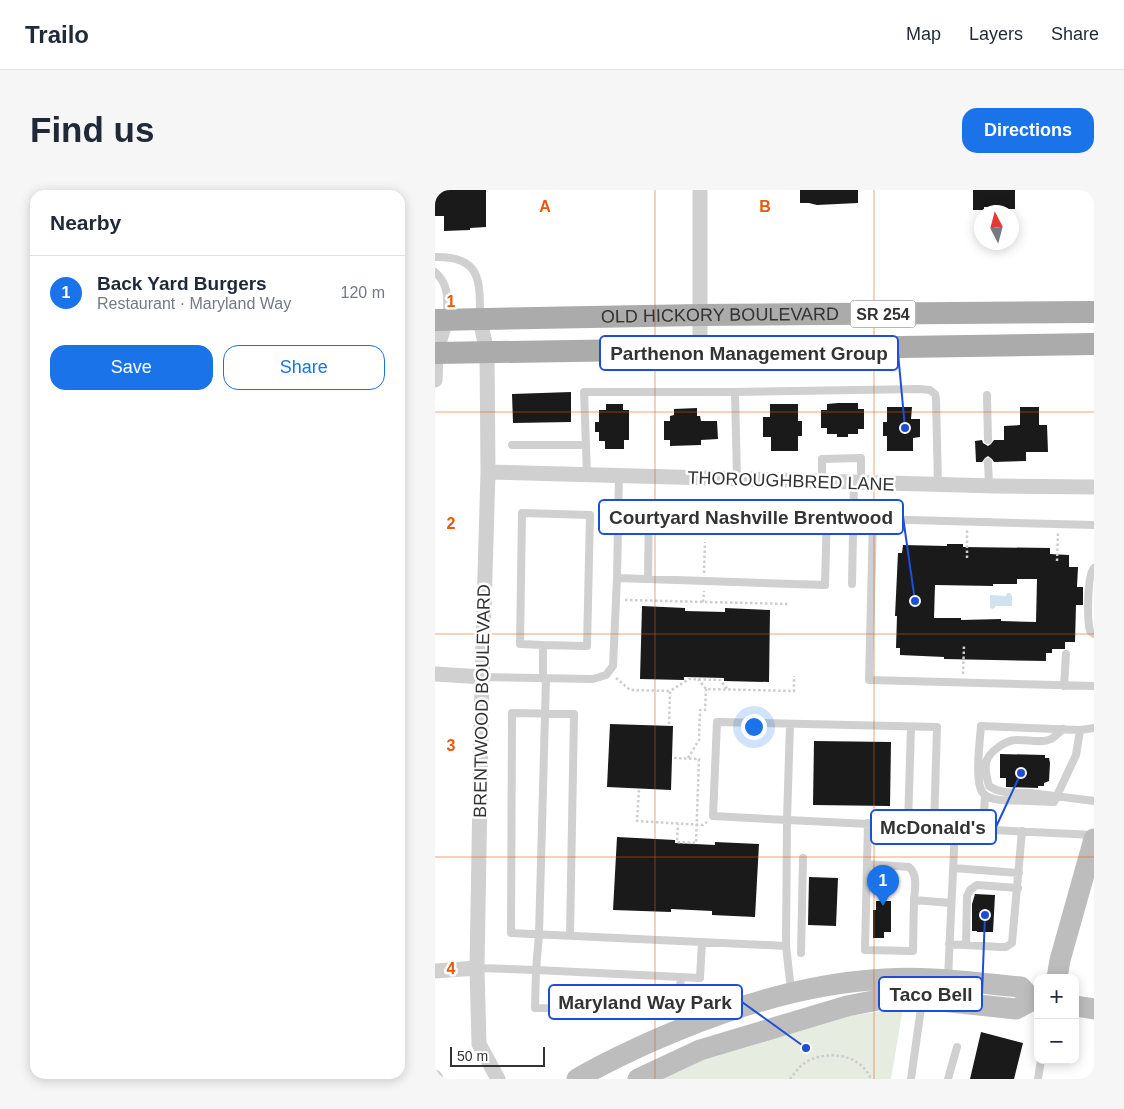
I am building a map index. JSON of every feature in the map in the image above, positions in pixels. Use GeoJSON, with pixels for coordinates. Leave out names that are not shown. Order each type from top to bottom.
{"type":"FeatureCollection","features":[{"type":"Feature","properties":{"kind":"main road","name":"OLD HICKORY BOULEVARD"},"geometry":{"type":"LineString","coordinates":[[441,320],[700,315],[1094,312]]}},
{"type":"Feature","properties":{"kind":"main road","name":"OLD HICKORY BOULEVARD"},"geometry":{"type":"LineString","coordinates":[[435,353],[1094,344]]}},
{"type":"Feature","properties":{"kind":"main road"},"geometry":{"type":"LineString","coordinates":[[1058,974],[1094,839]]}},
{"type":"Feature","properties":{"kind":"main road"},"geometry":{"type":"LineString","coordinates":[[577,1079],[598,1066],[694,1023],[791,992],[884,979],[923,978],[1021,987],[1034,999]]}},
{"type":"Feature","properties":{"kind":"main road"},"geometry":{"type":"LineString","coordinates":[[791,992],[799,1020]]}},
{"type":"Feature","properties":{"kind":"main road"},"geometry":{"type":"LineString","coordinates":[[638,1079],[700,1050],[847,1006],[883,999],[922,999],[1016,1009],[1034,1000]]}},
{"type":"Feature","properties":{"kind":"main road"},"geometry":{"type":"LineString","coordinates":[[1079,1007],[1094,1009]]}},
{"type":"Feature","properties":{"kind":"street"},"geometry":{"type":"LineString","coordinates":[[700,190],[700,349]]}},
{"type":"Feature","properties":{"kind":"street"},"geometry":{"type":"LineString","coordinates":[[435,380],[435,353],[441,320]]}},
{"type":"Feature","properties":{"kind":"street","name":"BRENTWOOD BOULEVARD"},"geometry":{"type":"LineString","coordinates":[[481,320],[487,352],[488,472],[477,968],[479,1044],[497,1079]]}},
{"type":"Feature","properties":{"kind":"street","name":"THOROUGHBRED LANE"},"geometry":{"type":"LineString","coordinates":[[488,472],[989,486],[1094,487]]}},
{"type":"Feature","properties":{"kind":"street"},"geometry":{"type":"LineString","coordinates":[[435,674],[482,676]]}},
{"type":"Feature","properties":{"kind":"street"},"geometry":{"type":"LineString","coordinates":[[435,971],[477,968]]}},
{"type":"Feature","properties":{"kind":"lane"},"geometry":{"type":"LineString","coordinates":[[435,257],[454,257],[463,261],[471,268],[479,286],[481,320]]}},
{"type":"Feature","properties":{"kind":"lane"},"geometry":{"type":"LineString","coordinates":[[435,272],[446,287],[441,320]]}},
{"type":"Feature","properties":{"kind":"lane"},"geometry":{"type":"LineString","coordinates":[[587,475],[584,392],[930,390],[935,394],[936,399],[938,484]]}},
{"type":"Feature","properties":{"kind":"lane"},"geometry":{"type":"LineString","coordinates":[[735,392],[737,479]]}},
{"type":"Feature","properties":{"kind":"lane"},"geometry":{"type":"LineString","coordinates":[[987,395],[988,440]]}},
{"type":"Feature","properties":{"kind":"lane"},"geometry":{"type":"LineString","coordinates":[[512,445],[586,445]]}},
{"type":"Feature","properties":{"kind":"lane"},"geometry":{"type":"LineString","coordinates":[[821,481],[822,459],[861,458],[854,516],[852,584]]}},
{"type":"Feature","properties":{"kind":"lane"},"geometry":{"type":"LineString","coordinates":[[988,462],[989,486]]}},
{"type":"Feature","properties":{"kind":"lane"},"geometry":{"type":"LineString","coordinates":[[482,676],[593,679],[600,678],[609,672],[613,666],[619,476]]}},
{"type":"Feature","properties":{"kind":"lane"},"geometry":{"type":"LineString","coordinates":[[648,579],[649,506],[827,512],[873,519],[1094,525]]}},
{"type":"Feature","properties":{"kind":"lane"},"geometry":{"type":"LineString","coordinates":[[617,578],[825,585],[827,512]]}},
{"type":"Feature","properties":{"kind":"lane"},"geometry":{"type":"LineString","coordinates":[[522,513],[590,515],[587,646],[543,645],[520,644],[522,513]]}},
{"type":"Feature","properties":{"kind":"lane"},"geometry":{"type":"LineString","coordinates":[[873,519],[869,680],[1094,686]]}},
{"type":"Feature","properties":{"kind":"lane"},"geometry":{"type":"LineString","coordinates":[[1094,568],[1090,576],[1089,618],[1090,631],[1094,634]]}},
{"type":"Feature","properties":{"kind":"lane"},"geometry":{"type":"LineString","coordinates":[[543,645],[544,714],[539,934],[535,1008],[662,1009],[675,1002],[678,996],[681,977]]}},
{"type":"Feature","properties":{"kind":"lane"},"geometry":{"type":"LineString","coordinates":[[1065,654],[1065,686]]}},
{"type":"Feature","properties":{"kind":"lane"},"geometry":{"type":"LineString","coordinates":[[570,935],[574,714],[512,713],[511,933],[785,946]]}},
{"type":"Feature","properties":{"kind":"lane"},"geometry":{"type":"LineString","coordinates":[[934,827],[937,727],[717,722],[713,816],[1094,835]]}},
{"type":"Feature","properties":{"kind":"lane"},"geometry":{"type":"LineString","coordinates":[[790,724],[785,946],[791,992]]}},
{"type":"Feature","properties":{"kind":"lane"},"geometry":{"type":"LineString","coordinates":[[1081,730],[1076,755],[1054,802],[993,799],[985,795],[980,788],[981,726],[1081,730],[1094,728]]}},
{"type":"Feature","properties":{"kind":"lane"},"geometry":{"type":"LineString","coordinates":[[908,825],[911,727]]}},
{"type":"Feature","properties":{"kind":"lane"},"geometry":{"type":"LineString","coordinates":[[1063,729],[1051,739],[1009,741],[991,754],[986,761],[986,776],[989,786],[997,791],[1094,801]]}},
{"type":"Feature","properties":{"kind":"lane"},"geometry":{"type":"LineString","coordinates":[[983,830],[985,795]]}},
{"type":"Feature","properties":{"kind":"lane"},"geometry":{"type":"LineString","coordinates":[[867,864],[906,866],[911,869],[915,876],[913,951],[865,950],[867,864],[868,823]]}},
{"type":"Feature","properties":{"kind":"lane"},"geometry":{"type":"LineString","coordinates":[[948,981],[955,828]]}},
{"type":"Feature","properties":{"kind":"lane"},"geometry":{"type":"LineString","coordinates":[[949,944],[1006,947],[1012,943],[1022,832]]}},
{"type":"Feature","properties":{"kind":"lane"},"geometry":{"type":"LineString","coordinates":[[801,954],[803,858]]}},
{"type":"Feature","properties":{"kind":"lane"},"geometry":{"type":"LineString","coordinates":[[953,868],[1019,873]]}},
{"type":"Feature","properties":{"kind":"lane"},"geometry":{"type":"LineString","coordinates":[[966,945],[967,896],[970,890],[974,886],[981,885],[1017,888]]}},
{"type":"Feature","properties":{"kind":"lane"},"geometry":{"type":"LineString","coordinates":[[914,900],[951,902]]}},
{"type":"Feature","properties":{"kind":"lane"},"geometry":{"type":"LineString","coordinates":[[477,968],[700,978],[702,942]]}},
{"type":"Feature","properties":{"kind":"lane"},"geometry":{"type":"LineString","coordinates":[[911,1079],[922,999]]}},
{"type":"Feature","properties":{"kind":"lane"},"geometry":{"type":"LineString","coordinates":[[948,1079],[957,1048]]}},
{"type":"Feature","properties":{"kind":"lane"},"geometry":{"type":"LineString","coordinates":[[1038,1079],[1040,1064]]}},
{"type":"Feature","properties":{"kind":"path"},"geometry":{"type":"LineString","coordinates":[[967,521],[967,558]]}},
{"type":"Feature","properties":{"kind":"path"},"geometry":{"type":"LineString","coordinates":[[1057,561],[1058,524]]}},
{"type":"Feature","properties":{"kind":"path"},"geometry":{"type":"LineString","coordinates":[[616,599],[789,604]]}},
{"type":"Feature","properties":{"kind":"path"},"geometry":{"type":"LineString","coordinates":[[963,683],[964,646]]}},
{"type":"Feature","properties":{"kind":"path"},"geometry":{"type":"LineString","coordinates":[[609,672],[630,690],[670,691],[689,679],[720,680],[728,690]]}},
{"type":"Feature","properties":{"kind":"path"},"geometry":{"type":"LineString","coordinates":[[706,689],[794,691],[794,676]]}},
{"type":"Feature","properties":{"kind":"path"},"geometry":{"type":"LineString","coordinates":[[688,758],[699,740],[700,710],[705,710],[706,689],[698,679]]}},
{"type":"Feature","properties":{"kind":"path"},"geometry":{"type":"LineString","coordinates":[[669,724],[670,691]]}},
{"type":"Feature","properties":{"kind":"path"},"geometry":{"type":"LineString","coordinates":[[674,758],[699,759],[696,842],[677,842],[677,824]]}},
{"type":"Feature","properties":{"kind":"path"},"geometry":{"type":"LineString","coordinates":[[639,790],[637,821],[703,825],[713,816]]}},
{"type":"Feature","properties":{"kind":"path"},"geometry":{"type":"LineString","coordinates":[[790,1079],[797,1069],[810,1060],[825,1056],[835,1056],[852,1059],[861,1064],[871,1079]]}},
{"type":"Feature","properties":{"kind":"shaded area"},"geometry":{"type":"Polygon","coordinates":[[[903,1008],[891,1079],[643,1079],[775,1027],[903,1008]]]}},
{"type":"Feature","properties":{"kind":"water"},"geometry":{"type":"Polygon","coordinates":[[[1007,593],[1010,593],[1012,596],[1012,606],[990,608],[990,595],[1006,596],[1007,593]]]}},
{"type":"Feature","properties":{"kind":"building"},"geometry":{"type":"Polygon","coordinates":[[[435,190],[486,190],[486,227],[444,231],[444,216],[435,216],[435,190]]]}},
{"type":"Feature","properties":{"kind":"building"},"geometry":{"type":"Polygon","coordinates":[[[800,190],[858,190],[858,203],[817,205],[800,203],[800,190]]]}},
{"type":"Feature","properties":{"kind":"building"},"geometry":{"type":"Polygon","coordinates":[[[973,190],[1015,190],[1015,205],[974,205],[973,210],[973,190]]]}},
{"type":"Feature","properties":{"kind":"building"},"geometry":{"type":"Polygon","coordinates":[[[571,392],[571,422],[513,423],[512,394],[571,392]]]}},
{"type":"Feature","properties":{"kind":"building"},"geometry":{"type":"Polygon","coordinates":[[[858,403],[858,409],[864,409],[864,429],[858,429],[858,434],[848,434],[848,437],[837,437],[837,434],[827,434],[827,428],[821,428],[821,410],[827,410],[827,404],[858,403]]]}},
{"type":"Feature","properties":{"kind":"building"},"geometry":{"type":"Polygon","coordinates":[[[606,404],[623,404],[623,410],[629,410],[629,440],[624,440],[624,449],[605,449],[605,441],[599,441],[599,432],[595,432],[595,422],[599,422],[599,410],[606,410],[606,404]]]}},
{"type":"Feature","properties":{"kind":"building"},"geometry":{"type":"Polygon","coordinates":[[[770,404],[798,404],[798,421],[802,421],[802,436],[798,436],[798,451],[771,451],[771,437],[763,437],[763,417],[770,417],[770,404]]]}},
{"type":"Feature","properties":{"kind":"building"},"geometry":{"type":"Polygon","coordinates":[[[887,407],[912,407],[911,419],[920,419],[920,437],[913,438],[913,451],[887,451],[887,436],[883,436],[883,422],[887,422],[887,407]]]}},
{"type":"Feature","properties":{"kind":"building"},"geometry":{"type":"Polygon","coordinates":[[[1020,407],[1039,407],[1039,425],[1047,425],[1048,452],[1026,452],[1026,461],[994,462],[988,456],[982,462],[976,462],[975,441],[982,440],[988,446],[994,440],[1004,440],[1004,426],[1020,425],[1020,407]]]}},
{"type":"Feature","properties":{"kind":"building"},"geometry":{"type":"Polygon","coordinates":[[[697,408],[697,416],[700,416],[701,421],[717,421],[718,439],[701,440],[701,445],[670,446],[670,440],[664,440],[664,421],[670,421],[670,416],[674,415],[674,409],[697,408]]]}},
{"type":"Feature","properties":{"kind":"building"},"geometry":{"type":"Polygon","coordinates":[[[947,544],[963,544],[963,547],[1050,548],[1050,554],[1069,555],[1069,567],[1078,567],[1077,587],[1083,587],[1083,605],[1076,605],[1075,642],[1065,642],[1065,649],[1052,649],[1052,653],[1046,653],[1046,661],[944,659],[944,657],[900,655],[900,648],[896,648],[897,616],[895,616],[898,553],[902,553],[903,545],[947,546],[947,544]],[[1017,579],[1017,584],[993,584],[993,586],[935,585],[934,618],[961,618],[961,620],[1001,619],[1001,621],[1036,622],[1037,579],[1017,579]]]}},
{"type":"Feature","properties":{"kind":"building"},"geometry":{"type":"Polygon","coordinates":[[[642,606],[685,608],[685,611],[725,612],[725,608],[770,610],[769,682],[724,681],[724,678],[684,677],[684,680],[640,679],[642,606]]]}},
{"type":"Feature","properties":{"kind":"building"},"geometry":{"type":"Polygon","coordinates":[[[610,724],[673,726],[671,790],[607,787],[610,724]]]}},
{"type":"Feature","properties":{"kind":"building"},"geometry":{"type":"Polygon","coordinates":[[[814,741],[891,742],[890,806],[813,805],[814,741]]]}},
{"type":"Feature","properties":{"kind":"building"},"geometry":{"type":"Polygon","coordinates":[[[1000,754],[1045,755],[1045,758],[1049,758],[1050,763],[1049,781],[1044,783],[1044,786],[1038,786],[1038,788],[1006,787],[1006,778],[1000,778],[1000,754]]]}},
{"type":"Feature","properties":{"kind":"building"},"geometry":{"type":"Polygon","coordinates":[[[617,837],[675,840],[675,843],[715,845],[715,842],[759,844],[755,917],[712,915],[712,911],[671,909],[671,912],[613,910],[617,837]]]}},
{"type":"Feature","properties":{"kind":"building"},"geometry":{"type":"Polygon","coordinates":[[[809,877],[838,878],[836,926],[808,925],[809,877]]]}},
{"type":"Feature","properties":{"kind":"building"},"geometry":{"type":"Polygon","coordinates":[[[975,894],[995,895],[993,932],[972,931],[972,904],[975,894]]]}},
{"type":"Feature","properties":{"kind":"building"},"geometry":{"type":"Polygon","coordinates":[[[876,901],[891,901],[891,932],[884,932],[884,938],[873,938],[873,910],[876,910],[876,901]]]}},
{"type":"Feature","properties":{"kind":"building"},"geometry":{"type":"Polygon","coordinates":[[[981,1032],[1023,1043],[1014,1079],[970,1079],[981,1032]]]}},
{"type":"Feature","properties":{"kind":"place","name":"Parthenon Management Group"},"geometry":{"type":"Point","coordinates":[905,428]}},
{"type":"Feature","properties":{"kind":"place","name":"Courtyard Nashville Brentwood"},"geometry":{"type":"Point","coordinates":[915,601]}},
{"type":"Feature","properties":{"kind":"place","name":"McDonald's"},"geometry":{"type":"Point","coordinates":[1021,773]}},
{"type":"Feature","properties":{"kind":"place","name":"Back Yard Burgers"},"geometry":{"type":"Point","coordinates":[883,906]}},
{"type":"Feature","properties":{"kind":"place","name":"Taco Bell"},"geometry":{"type":"Point","coordinates":[985,915]}},
{"type":"Feature","properties":{"kind":"place","name":"Maryland Way Park"},"geometry":{"type":"Point","coordinates":[806,1048]}}]}
